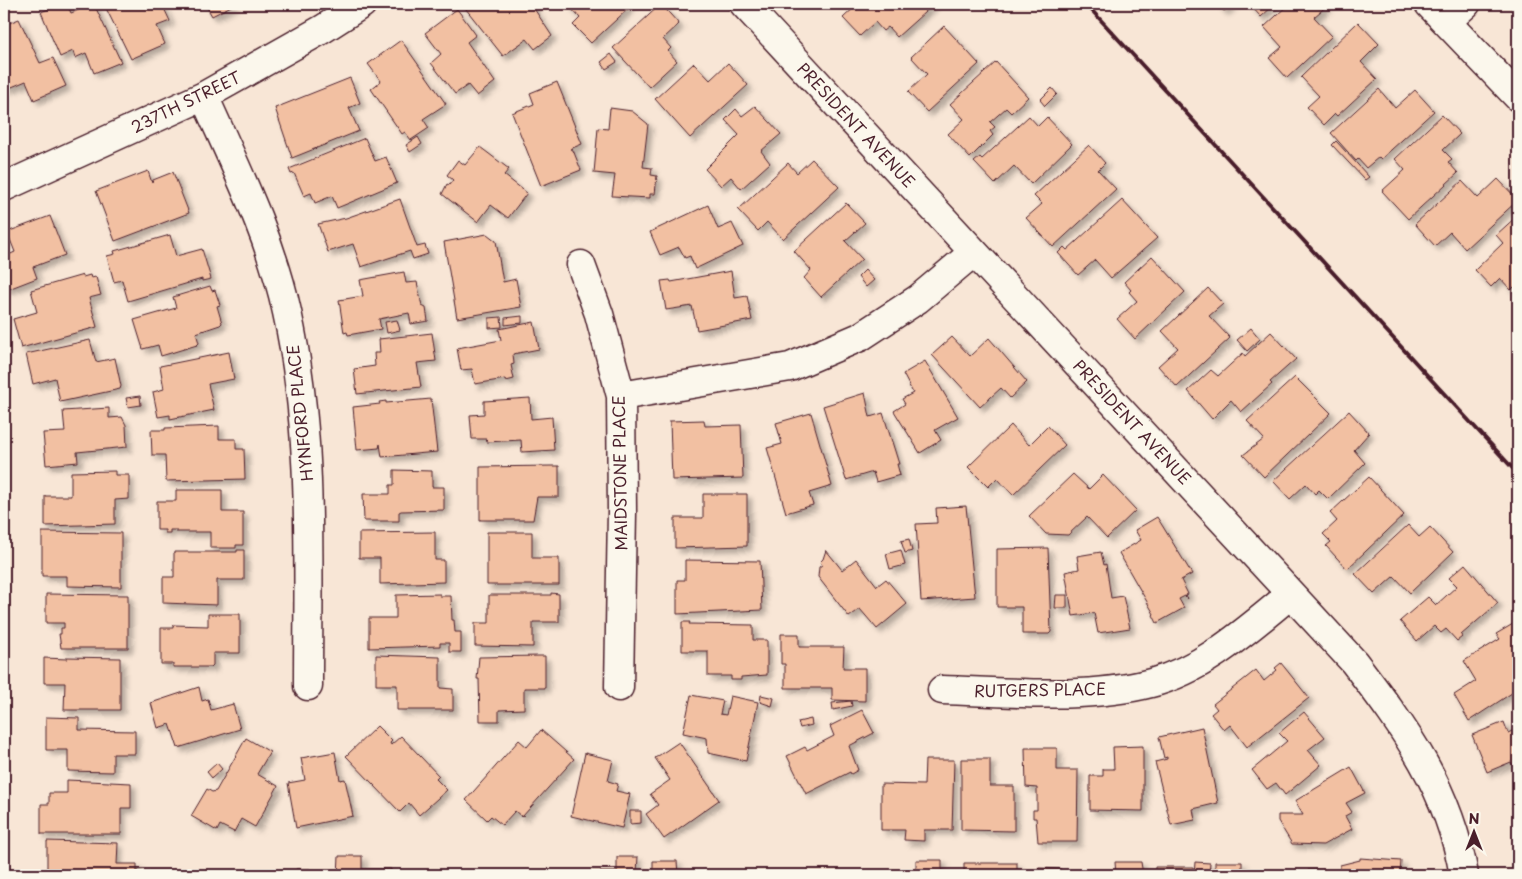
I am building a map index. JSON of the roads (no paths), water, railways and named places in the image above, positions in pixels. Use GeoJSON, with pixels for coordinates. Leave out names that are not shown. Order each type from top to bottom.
{"type":"FeatureCollection","features":[{"type":"Feature","properties":{"kind":"street","name":"237TH STREET"},"geometry":{"type":"LineString","coordinates":[[4,187],[204,96],[323,29],[362,4]]}},
{"type":"Feature","properties":{"kind":"street","name":"PRESIDENT AVENUE"},"geometry":{"type":"LineString","coordinates":[[744,4],[1354,662],[1400,721],[1434,779],[1459,847],[1464,875]]}},
{"type":"Feature","properties":{"kind":"street"},"geometry":{"type":"LineString","coordinates":[[1466,4],[1437,13],[1518,97]]}},
{"type":"Feature","properties":{"kind":"street","name":"HYNFORD PLACE"},"geometry":{"type":"LineString","coordinates":[[204,96],[268,245],[287,310],[299,374],[308,499],[308,686]]}},
{"type":"Feature","properties":{"kind":"street"},"geometry":{"type":"LineString","coordinates":[[621,396],[790,367],[860,337],[918,299],[974,252]]}},
{"type":"Feature","properties":{"kind":"street","name":"MAIDSTONE PLACE"},"geometry":{"type":"LineString","coordinates":[[581,265],[599,314],[621,396],[622,512],[619,687]]}},
{"type":"Feature","properties":{"kind":"street","name":"RUTGERS PLACE"},"geometry":{"type":"LineString","coordinates":[[942,690],[1049,693],[1110,690],[1151,683],[1190,667],[1230,644],[1291,594]]}},
{"type":"Feature","properties":{"kind":"railway"},"geometry":{"type":"LineString","coordinates":[[1086,4],[1518,474]]}}]}
